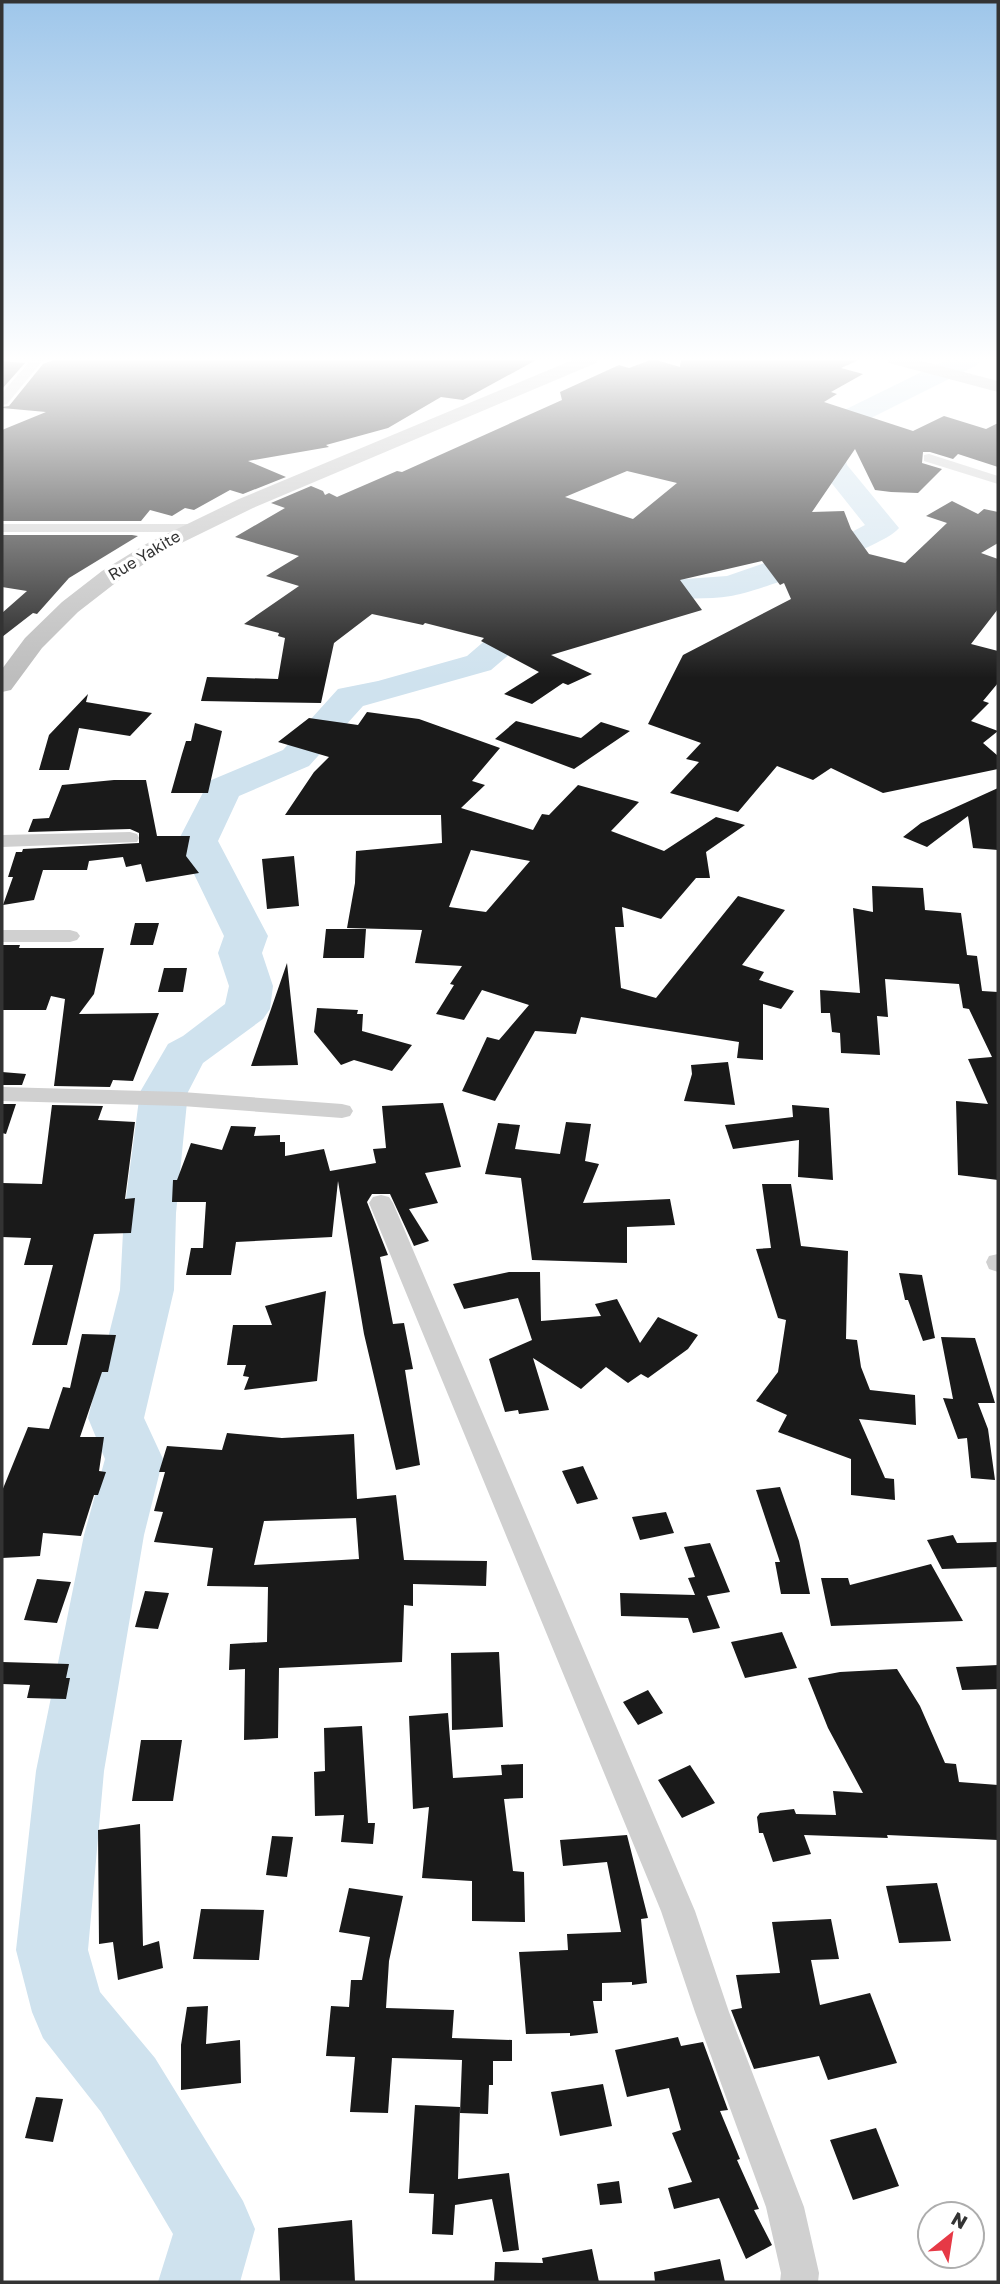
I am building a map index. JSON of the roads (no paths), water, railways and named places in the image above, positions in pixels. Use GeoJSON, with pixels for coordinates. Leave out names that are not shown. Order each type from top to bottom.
{"type":"FeatureCollection","features":[{"type":"Feature","properties":{"kind":"main road","name":"Rue Yakite"},"geometry":{"type":"LineString","coordinates":[[2,685],[19,659],[90,588],[140,555],[191,528],[338,466]]}},
{"type":"Feature","properties":{"kind":"street"},"geometry":{"type":"LineString","coordinates":[[953,466],[998,480]]}},
{"type":"Feature","properties":{"kind":"street"},"geometry":{"type":"LineString","coordinates":[[2,528],[191,528]]}},
{"type":"Feature","properties":{"kind":"street"},"geometry":{"type":"LineString","coordinates":[[2,841],[130,838]]}},
{"type":"Feature","properties":{"kind":"street"},"geometry":{"type":"LineString","coordinates":[[2,936],[70,936]]}},
{"type":"Feature","properties":{"kind":"street"},"geometry":{"type":"LineString","coordinates":[[2,1094],[182,1099],[342,1111]]}},
{"type":"Feature","properties":{"kind":"street"},"geometry":{"type":"LineString","coordinates":[[381,1203],[678,1911],[729,2061],[785,2207],[800,2273],[799,2282]]}},
{"type":"Feature","properties":{"kind":"waterway"},"geometry":{"type":"LineString","coordinates":[[621,599],[658,591],[731,586],[857,542],[883,528],[833,466]]}},
{"type":"Feature","properties":{"kind":"waterway"},"geometry":{"type":"LineString","coordinates":[[199,2282],[215,2229],[128,2085],[69,2012],[52,1950],[70,1771],[114,1535],[134,1459],[116,1418],[147,1290],[150,1213],[164,1092],[184,1054],[199,1046],[247,1009],[251,986],[240,953],[246,936],[198,841],[223,789],[296,758],[351,697],[383,691],[479,663],[507,639],[555,620]]}}]}
